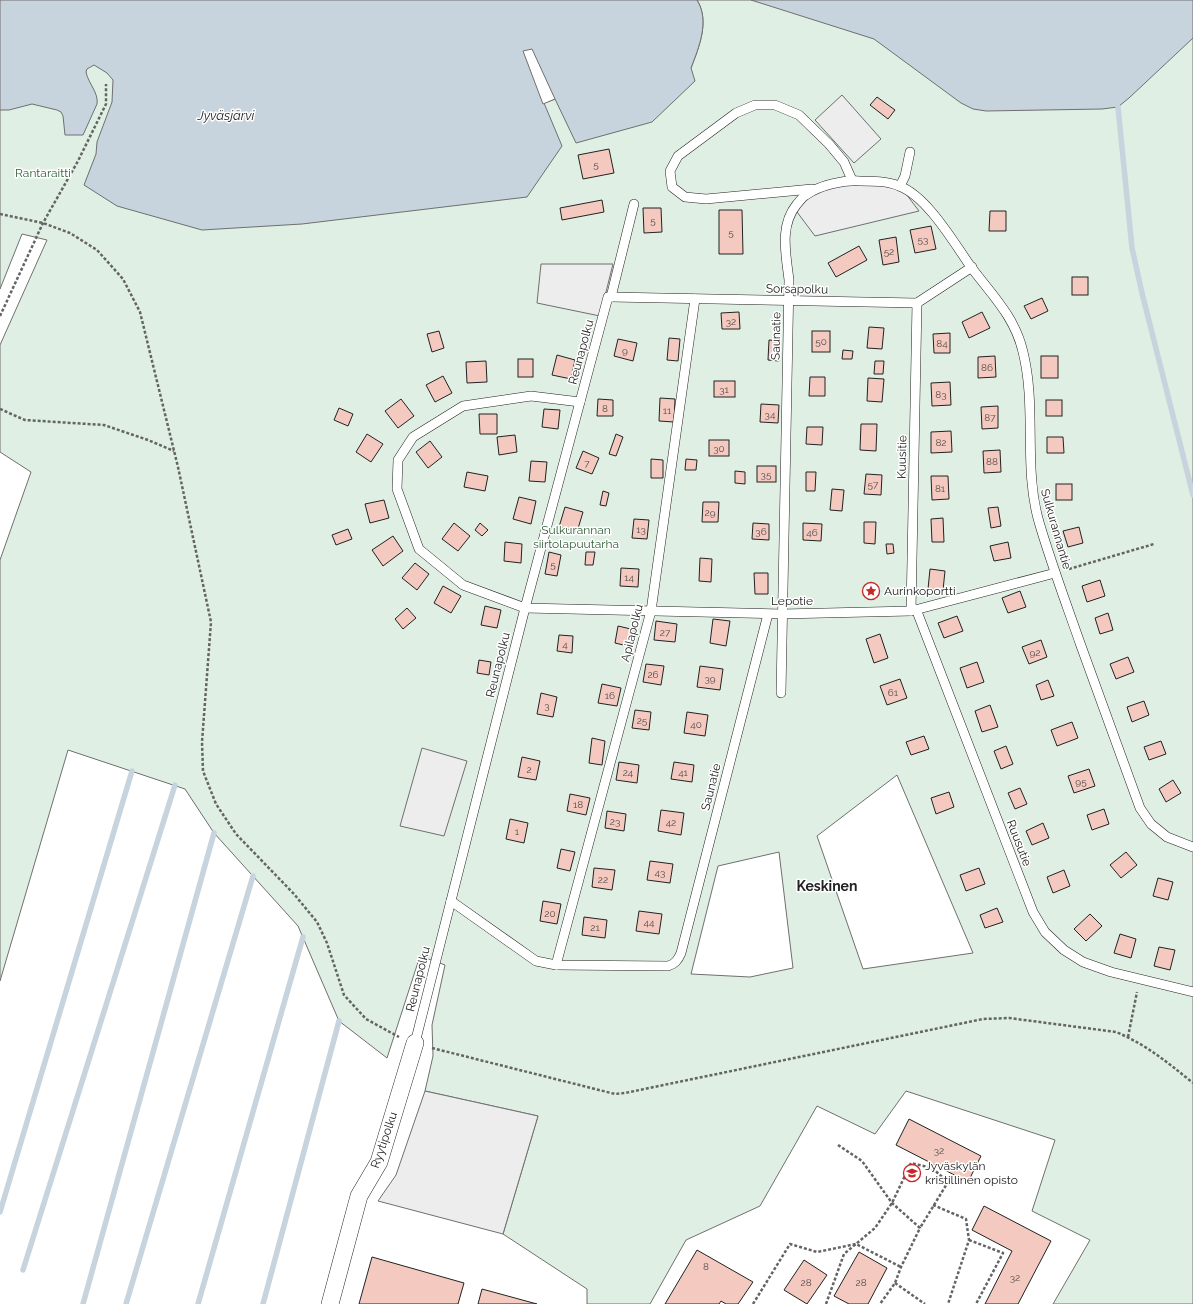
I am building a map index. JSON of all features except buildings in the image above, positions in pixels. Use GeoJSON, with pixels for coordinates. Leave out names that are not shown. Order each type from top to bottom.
{"type":"FeatureCollection","features":[{"type":"Feature","properties":{"kind":"street","name":"Ryytipolku"},"geometry":{"type":"LineString","coordinates":[[330,1304],[359,1196],[379,1162],[415,1043]]}},
{"type":"Feature","properties":{"kind":"lane"},"geometry":{"type":"LineString","coordinates":[[819,189],[706,199],[686,197],[672,187],[670,171],[678,156],[736,113],[755,105],[775,105],[799,115],[829,144],[844,162],[852,180]]}},
{"type":"Feature","properties":{"kind":"lane"},"geometry":{"type":"LineString","coordinates":[[900,186],[905,176],[910,152]]}},
{"type":"Feature","properties":{"kind":"lane","name":"Saunatie"},"geometry":{"type":"LineString","coordinates":[[781,693],[789,280],[785,243],[786,222],[794,208],[805,195],[830,184],[852,180],[879,181],[900,186],[913,193],[926,205]]}},
{"type":"Feature","properties":{"kind":"lane","name":"Reunapolku"},"geometry":{"type":"LineString","coordinates":[[415,1043],[525,608],[608,297],[611,297],[634,204]]}},
{"type":"Feature","properties":{"kind":"lane","name":"Sulkurannantie"},"geometry":{"type":"LineString","coordinates":[[926,205],[1006,311],[1017,331],[1024,353],[1028,377],[1032,491],[1038,520],[1055,573],[1140,808],[1151,824],[1167,837],[1193,847]]}},
{"type":"Feature","properties":{"kind":"lane"},"geometry":{"type":"LineString","coordinates":[[917,303],[972,267]]}},
{"type":"Feature","properties":{"kind":"lane","name":"Sorsapolku"},"geometry":{"type":"LineString","coordinates":[[611,297],[917,303]]}},
{"type":"Feature","properties":{"kind":"lane","name":"Apilapolku"},"geometry":{"type":"LineString","coordinates":[[556,965],[652,611],[696,299]]}},
{"type":"Feature","properties":{"kind":"lane","name":"Kuusitie"},"geometry":{"type":"LineString","coordinates":[[913,610],[917,303]]}},
{"type":"Feature","properties":{"kind":"lane","name":"Lepotie"},"geometry":{"type":"LineString","coordinates":[[580,402],[531,396],[463,406],[413,437],[398,460],[396,489],[419,549],[463,585],[525,608],[768,614],[913,610],[1055,573]]}},
{"type":"Feature","properties":{"kind":"lane","name":"Ruusutie"},"geometry":{"type":"LineString","coordinates":[[913,610],[1033,912],[1045,932],[1064,950],[1083,962],[1140,980],[1193,992]]}},
{"type":"Feature","properties":{"kind":"lane","name":"Saunatie"},"geometry":{"type":"LineString","coordinates":[[556,965],[668,966],[678,960],[768,614]]}},
{"type":"Feature","properties":{"kind":"lane"},"geometry":{"type":"LineString","coordinates":[[450,901],[536,961],[556,965]]}},
{"type":"Feature","properties":{"kind":"path"},"geometry":{"type":"LineString","coordinates":[[0,316],[43,223],[78,161],[106,104],[106,84]]}},
{"type":"Feature","properties":{"kind":"path"},"geometry":{"type":"LineString","coordinates":[[0,409],[25,420],[104,426],[148,440],[174,451]]}},
{"type":"Feature","properties":{"kind":"path"},"geometry":{"type":"LineString","coordinates":[[1055,573],[1154,544]]}},
{"type":"Feature","properties":{"kind":"path"},"geometry":{"type":"LineString","coordinates":[[1128,1037],[1140,980]]}},
{"type":"Feature","properties":{"kind":"path"},"geometry":{"type":"LineString","coordinates":[[838,1145],[862,1161],[892,1203],[920,1228]]}},
{"type":"Feature","properties":{"kind":"path"},"geometry":{"type":"LineString","coordinates":[[826,1304],[844,1254],[875,1228],[892,1203],[911,1163],[932,1168],[948,1182],[920,1228],[895,1283],[880,1304]]}},
{"type":"Feature","properties":{"kind":"path"},"geometry":{"type":"LineString","coordinates":[[933,1205],[966,1219],[969,1240],[948,1304]]}},
{"type":"Feature","properties":{"kind":"path"},"geometry":{"type":"LineString","coordinates":[[969,1240],[1003,1254],[976,1304]]}},
{"type":"Feature","properties":{"kind":"path"},"geometry":{"type":"LineString","coordinates":[[753,1304],[790,1244],[817,1252],[856,1244],[901,1267]]}},
{"type":"Feature","properties":{"kind":"path"},"geometry":{"type":"LineString","coordinates":[[895,1283],[925,1304]]}},
{"type":"Feature","properties":{"kind":"green space"},"geometry":{"type":"Polygon","coordinates":[[[0,0],[544,103],[555,99],[691,68],[700,43],[703,25],[701,8],[697,0],[1193,0],[1193,1304],[1053,1304],[1090,1240],[1032,1211],[1055,1140],[906,1091],[875,1134],[817,1106],[760,1206],[686,1240],[650,1304],[587,1304],[587,1289],[503,1234],[538,1116],[425,1091],[433,1056],[432,1025],[445,965],[420,956],[387,1058],[339,1021],[298,926],[214,833],[185,789],[68,750],[0,981],[0,560],[31,472],[0,452],[0,345],[47,240],[22,234],[0,289],[0,0]],[[897,775],[817,836],[863,969],[973,953],[897,775]],[[779,852],[718,866],[691,974],[750,977],[793,968],[779,852]]]}},
{"type":"Feature","properties":{"kind":"shaded area"},"geometry":{"type":"Polygon","coordinates":[[[842,95],[881,139],[854,163],[815,120],[842,95]]]}},
{"type":"Feature","properties":{"kind":"shaded area"},"geometry":{"type":"Polygon","coordinates":[[[830,184],[900,186],[919,211],[815,236],[794,208],[830,184]]]}},
{"type":"Feature","properties":{"kind":"shaded area"},"geometry":{"type":"Polygon","coordinates":[[[541,264],[613,264],[600,316],[537,303],[541,264]]]}},
{"type":"Feature","properties":{"kind":"shaded area"},"geometry":{"type":"Polygon","coordinates":[[[422,748],[467,761],[444,836],[400,826],[422,748]]]}},
{"type":"Feature","properties":{"kind":"shaded area"},"geometry":{"type":"Polygon","coordinates":[[[425,1091],[538,1116],[503,1234],[378,1201],[396,1175],[425,1091]]]}},
{"type":"Feature","properties":{"kind":"water","name":"Jyväsjärvi"},"geometry":{"type":"Polygon","coordinates":[[[0,0],[697,0],[701,8],[703,25],[700,43],[691,68],[695,81],[652,122],[576,143],[555,99],[544,103],[562,146],[527,197],[302,224],[202,230],[117,206],[84,185],[96,154],[97,142],[112,102],[113,80],[107,73],[94,65],[87,69],[86,72],[95,92],[97,104],[83,135],[65,135],[63,116],[61,112],[57,110],[32,104],[9,110],[0,110],[0,0]]]}},
{"type":"Feature","properties":{"kind":"water"},"geometry":{"type":"Polygon","coordinates":[[[751,0],[1193,0],[1193,38],[1118,107],[1102,109],[986,111],[973,109],[961,103],[874,39],[751,0]]]}},
{"type":"Feature","properties":{"kind":"pier"},"geometry":{"type":"Polygon","coordinates":[[[532,49],[555,99],[543,104],[523,51],[532,49]]]}},
{"type":"Feature","properties":{"kind":"waterway"},"geometry":{"type":"LineString","coordinates":[[1118,107],[1132,248],[1193,495]]}},
{"type":"Feature","properties":{"kind":"waterway"},"geometry":{"type":"LineString","coordinates":[[0,1212],[132,771]]}},
{"type":"Feature","properties":{"kind":"waterway"},"geometry":{"type":"LineString","coordinates":[[23,1270],[175,785]]}},
{"type":"Feature","properties":{"kind":"waterway"},"geometry":{"type":"LineString","coordinates":[[83,1304],[214,833]]}},
{"type":"Feature","properties":{"kind":"waterway"},"geometry":{"type":"LineString","coordinates":[[126,1304],[253,876]]}},
{"type":"Feature","properties":{"kind":"waterway"},"geometry":{"type":"LineString","coordinates":[[198,1304],[303,937]]}},
{"type":"Feature","properties":{"kind":"waterway"},"geometry":{"type":"LineString","coordinates":[[263,1304],[339,1021]]}},
{"type":"Feature","properties":{"kind":"place","name":"Aurinkoportti"},"geometry":{"type":"Point","coordinates":[871,591]}},
{"type":"Feature","properties":{"kind":"place","name":"Jyväskylän kristillinen opisto"},"geometry":{"type":"Point","coordinates":[912,1173]}},
{"type":"Feature","properties":{"kind":"district","name":"Keskinen"},"geometry":{"type":"Point","coordinates":[827,886]}},
{"type":"Feature","properties":{"kind":"park label","name":"Rantaraitti"},"geometry":{"type":"Point","coordinates":[43,173]}},
{"type":"Feature","properties":{"kind":"park label","name":"Sulkurannan siirtolapuutarha"},"geometry":{"type":"Point","coordinates":[576,537]}}]}
